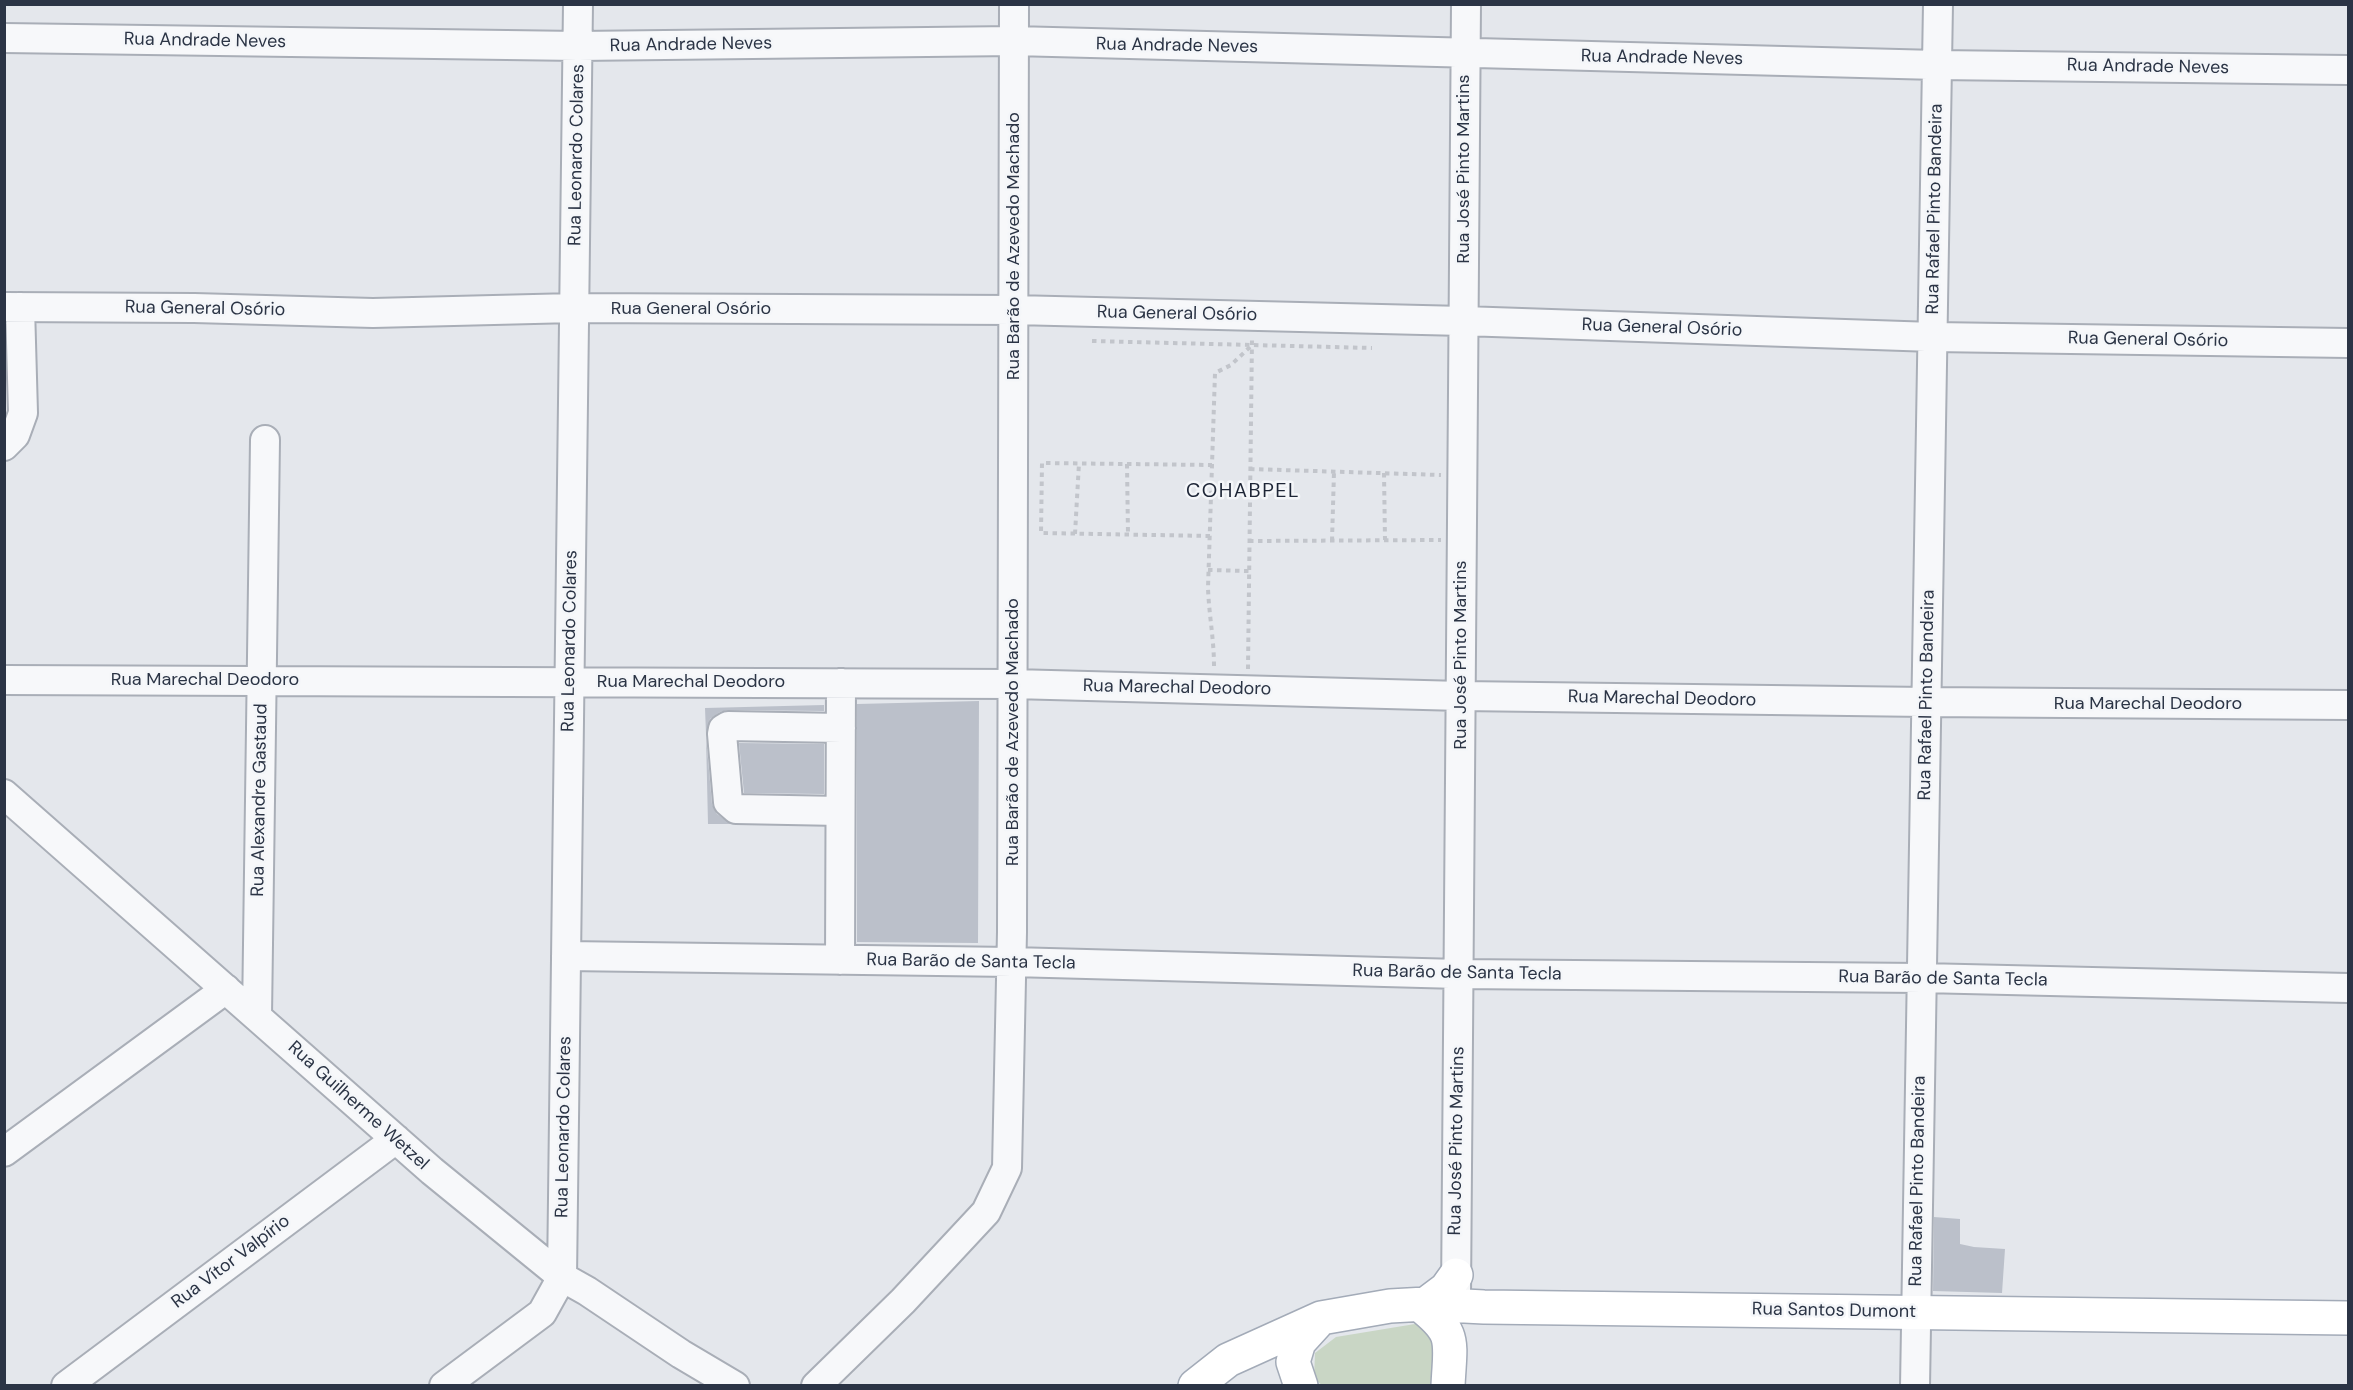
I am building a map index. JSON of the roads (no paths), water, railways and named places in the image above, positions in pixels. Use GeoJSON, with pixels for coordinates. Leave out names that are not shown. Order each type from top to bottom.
{"type":"FeatureCollection","features":[{"type":"Feature","properties":{"kind":"main road","name":"Rua Santos Dumont"},"geometry":{"type":"LineString","coordinates":[[1196,1386],[1228,1360],[1321,1318],[1439,1297],[1915,1312],[2349,1318]]}},
{"type":"Feature","properties":{"kind":"main road"},"geometry":{"type":"LineString","coordinates":[[1439,1297],[1441,1321],[1450,1340],[1448,1386]]}},
{"type":"Feature","properties":{"kind":"main road"},"geometry":{"type":"LineString","coordinates":[[1301,1386],[1293,1362],[1299,1342],[1321,1318]]}},
{"type":"Feature","properties":{"kind":"street","name":"Rua Leonardo Colares"},"geometry":{"type":"LineString","coordinates":[[562,1277],[578,4]]}},
{"type":"Feature","properties":{"kind":"street","name":"Rua Barão de Azevedo Machado"},"geometry":{"type":"LineString","coordinates":[[816,1386],[903,1301],[986,1212],[1007,1168],[1012,962],[1014,4]]}},
{"type":"Feature","properties":{"kind":"street","name":"Rua José Pinto Martins"},"geometry":{"type":"LineString","coordinates":[[1460,1386],[1439,1297],[1459,974],[1466,4]]}},
{"type":"Feature","properties":{"kind":"street","name":"Rua Rafael Pinto Bandeira"},"geometry":{"type":"LineString","coordinates":[[1915,1386],[1938,4]]}},
{"type":"Feature","properties":{"kind":"street","name":"Rua Andrade Neves"},"geometry":{"type":"LineString","coordinates":[[4,38],[578,46],[1014,41],[1937,65],[2349,70]]}},
{"type":"Feature","properties":{"kind":"street","name":"Rua General Osório"},"geometry":{"type":"LineString","coordinates":[[12,307],[373,313],[574,308],[1014,310],[1463,321],[1934,337],[2349,343]]}},
{"type":"Feature","properties":{"kind":"street"},"geometry":{"type":"LineString","coordinates":[[4,446],[15,435],[22,413],[12,307]]}},
{"type":"Feature","properties":{"kind":"street","name":"Rua Alexandre Gastaud"},"geometry":{"type":"LineString","coordinates":[[257,1016],[265,440]]}},
{"type":"Feature","properties":{"kind":"street","name":"Rua Marechal Deodoro"},"geometry":{"type":"LineString","coordinates":[[4,680],[1013,684],[1461,696],[2349,705]]}},
{"type":"Feature","properties":{"kind":"street"},"geometry":{"type":"LineString","coordinates":[[840,960],[841,683]]}},
{"type":"Feature","properties":{"kind":"street"},"geometry":{"type":"LineString","coordinates":[[840,811],[736,809],[730,806],[722,734],[723,729],[728,726],[841,728]]}},
{"type":"Feature","properties":{"kind":"street","name":"Rua Guilherme Wetzel"},"geometry":{"type":"LineString","coordinates":[[4,794],[396,1139],[562,1277],[735,1386]]}},
{"type":"Feature","properties":{"kind":"street","name":"Rua Barão de Santa Tecla"},"geometry":{"type":"LineString","coordinates":[[566,956],[1012,962],[1459,974],[1922,978],[2349,988]]}},
{"type":"Feature","properties":{"kind":"street"},"geometry":{"type":"LineString","coordinates":[[4,1152],[226,989]]}},
{"type":"Feature","properties":{"kind":"street","name":"Rua Vítor Valpírio"},"geometry":{"type":"LineString","coordinates":[[66,1386],[396,1139]]}},
{"type":"Feature","properties":{"kind":"street"},"geometry":{"type":"LineString","coordinates":[[444,1386],[542,1313],[562,1277]]}},
{"type":"Feature","properties":{"kind":"district","name":"COHABPEL"},"geometry":{"type":"Point","coordinates":[1243,492]}}]}
